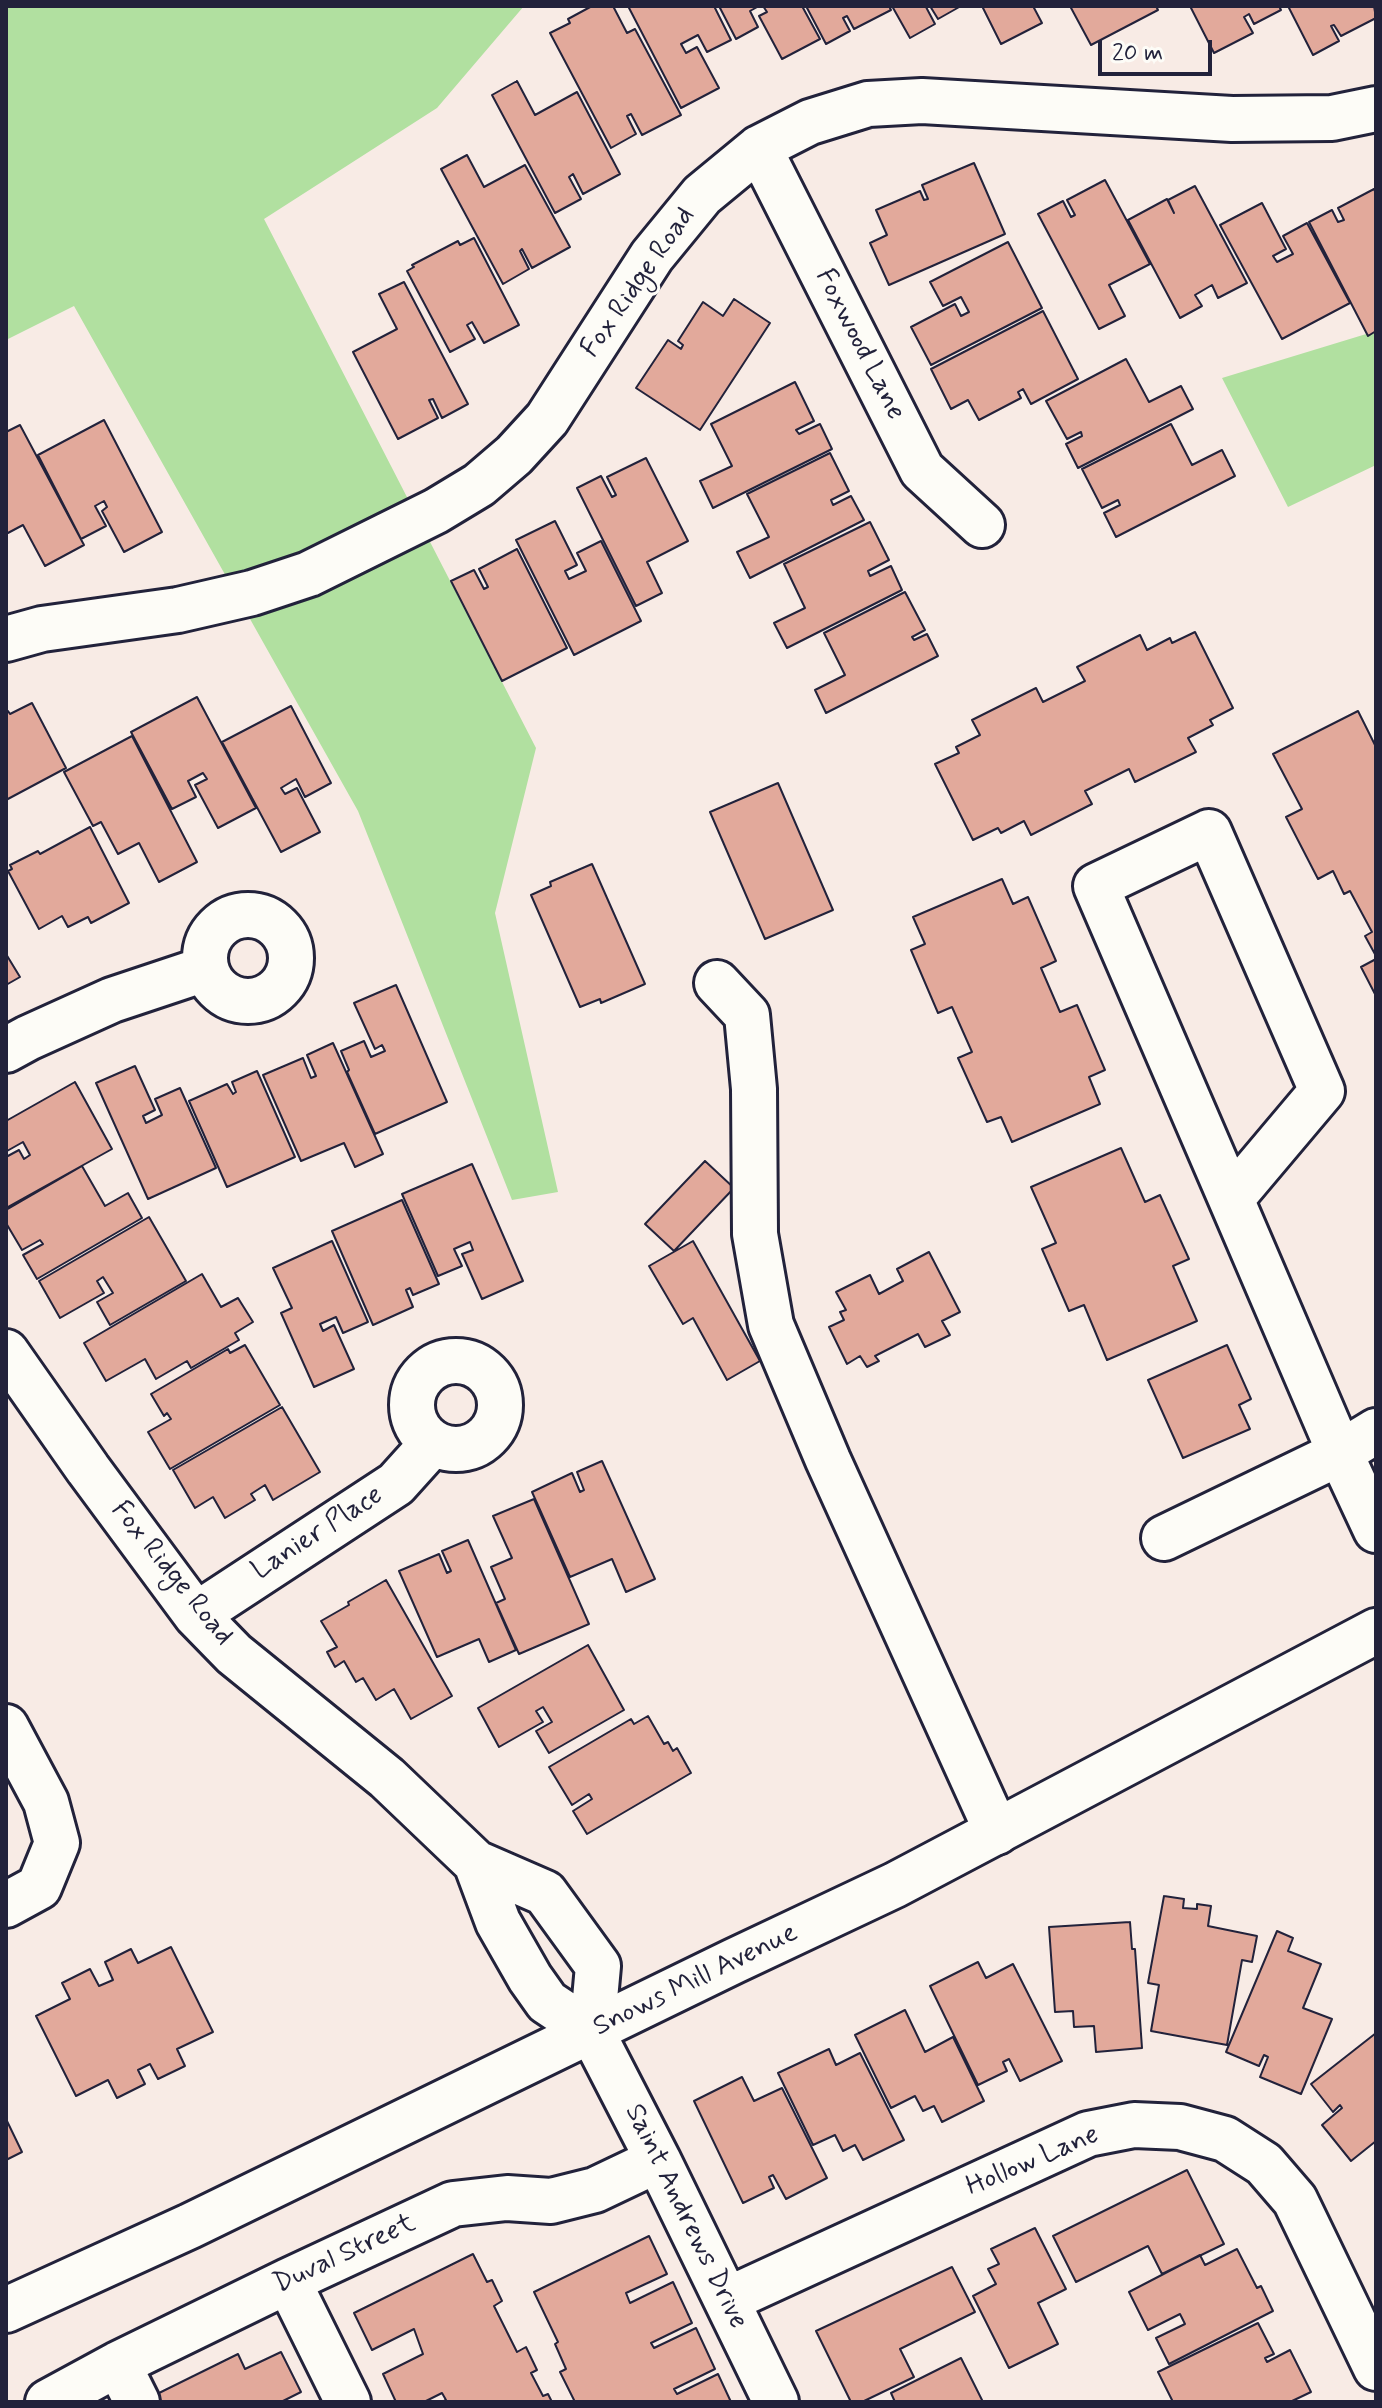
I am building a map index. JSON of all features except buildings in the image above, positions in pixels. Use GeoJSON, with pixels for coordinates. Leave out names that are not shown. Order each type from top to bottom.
{"type":"FeatureCollection","features":[{"type":"Feature","properties":{"kind":"street","name":"Fox Ridge Road"},"geometry":{"type":"LineString","coordinates":[[6,639],[42,629],[178,610],[252,593],[309,574],[436,511],[479,485],[514,455],[547,419],[652,256],[702,195],[759,148],[810,122],[868,104],[922,101],[1232,119],[1332,118],[1376,109]]}},
{"type":"Feature","properties":{"kind":"street","name":"Foxwood Lane"},"geometry":{"type":"LineString","coordinates":[[759,148],[922,470],[982,525]]}},
{"type":"Feature","properties":{"kind":"street"},"geometry":{"type":"LineString","coordinates":[[1231,1199],[1322,1091],[1209,832],[1096,886],[1231,1199],[1358,1442],[1376,1530]]}},
{"type":"Feature","properties":{"kind":"street"},"geometry":{"type":"LineString","coordinates":[[6,1050],[112,1000],[205,969]]}},
{"type":"Feature","properties":{"kind":"street"},"geometry":{"type":"LineString","coordinates":[[717,983],[747,1015],[754,1089],[755,1234],[771,1325],[828,1460],[997,1832]]}},
{"type":"Feature","properties":{"kind":"street","name":"Fox Ridge Road"},"geometry":{"type":"LineString","coordinates":[[6,1352],[196,1615],[234,1654],[387,1778],[476,1863],[545,1893],[598,1966],[592,2032],[547,2002],[530,1978],[498,1922],[476,1863]]}},
{"type":"Feature","properties":{"kind":"street"},"geometry":{"type":"LineString","coordinates":[[1164,1538],[1358,1442]]}},
{"type":"Feature","properties":{"kind":"street","name":"Lanier Place"},"geometry":{"type":"LineString","coordinates":[[196,1615],[396,1484],[432,1444]]}},
{"type":"Feature","properties":{"kind":"street","name":"Snows Mill Avenue"},"geometry":{"type":"LineString","coordinates":[[6,2310],[190,2226],[895,1885],[1376,1631]]}},
{"type":"Feature","properties":{"kind":"street"},"geometry":{"type":"LineString","coordinates":[[6,1727],[46,1802],[57,1843],[39,1887],[6,1905]]}},
{"type":"Feature","properties":{"kind":"street","name":"Saint Andrews Drive"},"geometry":{"type":"LineString","coordinates":[[592,2032],[776,2402]]}},
{"type":"Feature","properties":{"kind":"street","name":"Hollow Lane"},"geometry":{"type":"LineString","coordinates":[[727,2300],[1088,2134],[1134,2125],[1180,2127],[1225,2139],[1238,2147],[1264,2164],[1295,2200],[1376,2368]]}},
{"type":"Feature","properties":{"kind":"street","name":"Duval Street"},"geometry":{"type":"LineString","coordinates":[[48,2402],[118,2364],[453,2204],[507,2198],[551,2201],[595,2190],[658,2160]]}},
{"type":"Feature","properties":{"kind":"street"},"geometry":{"type":"LineString","coordinates":[[288,2281],[348,2402]]}},
{"type":"Feature","properties":{"kind":"street"},"geometry":{"type":"LineString","coordinates":[[118,2364],[137,2402]]}},
{"type":"Feature","properties":{"kind":"green space"},"geometry":{"type":"Polygon","coordinates":[[[6,6],[524,6],[437,108],[264,219],[536,748],[495,913],[558,1192],[512,1200],[358,811],[74,306],[6,340],[6,6]]]}},
{"type":"Feature","properties":{"kind":"green space"},"geometry":{"type":"Polygon","coordinates":[[[1376,331],[1376,465],[1288,507],[1222,378],[1376,331]]]}}]}
